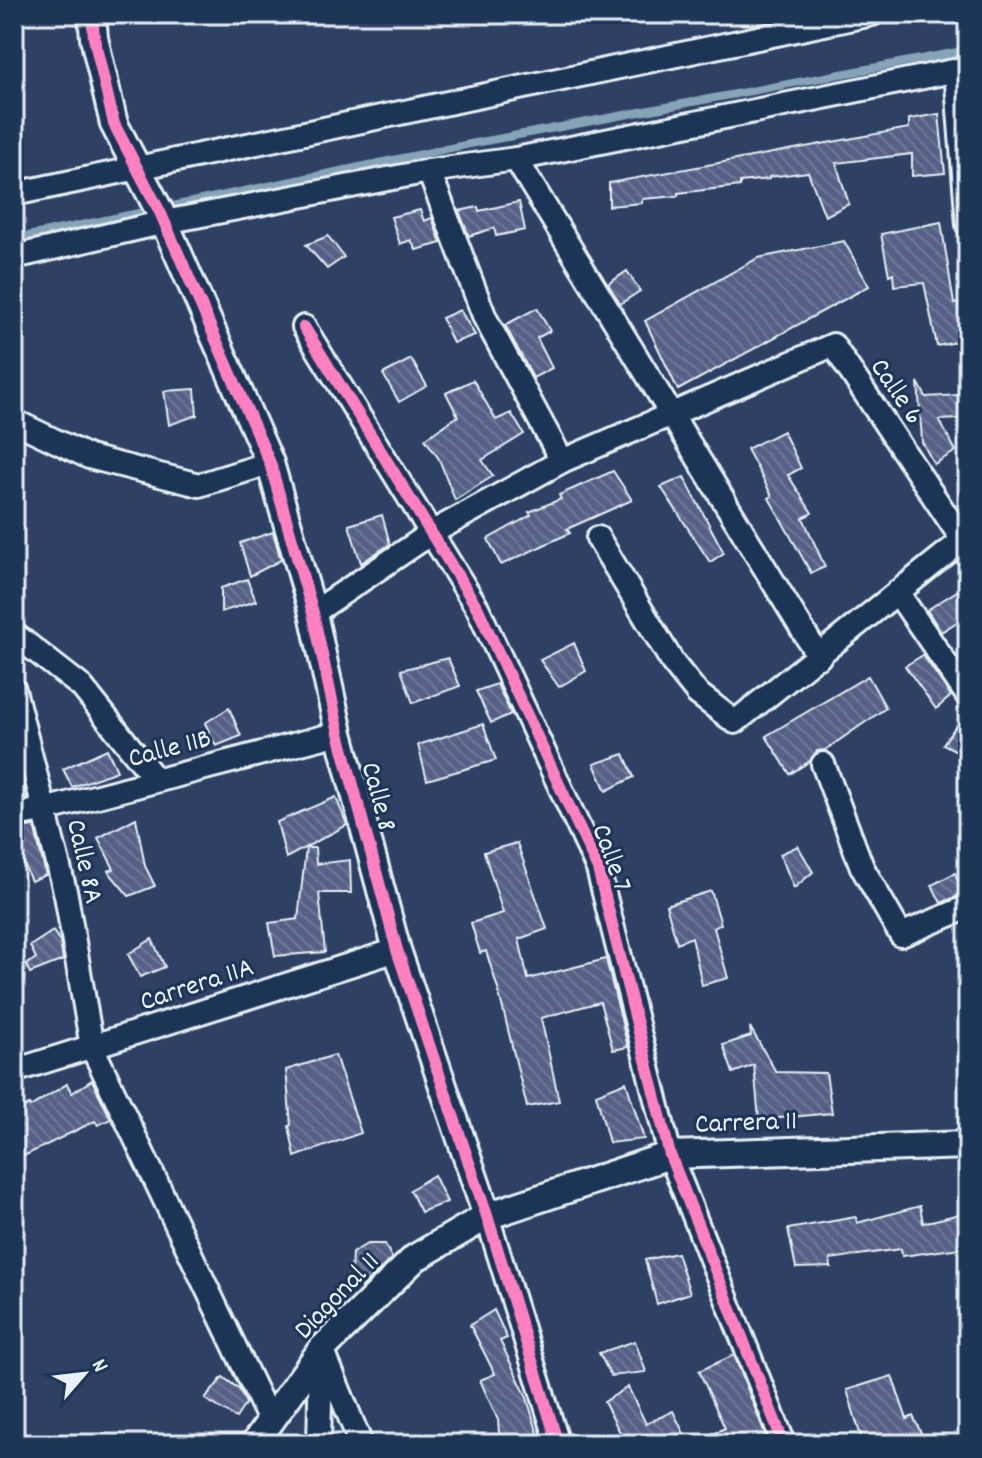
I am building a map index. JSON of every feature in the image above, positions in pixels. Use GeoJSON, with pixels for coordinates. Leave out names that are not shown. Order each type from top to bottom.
{"type":"FeatureCollection","features":[{"type":"Feature","properties":{"kind":"street","name":"Calle 8"},"geometry":{"type":"LineString","coordinates":[[92,14],[94,38],[114,124],[163,217],[270,463],[313,613],[339,733],[397,950],[487,1216],[558,1444]]}},
{"type":"Feature","properties":{"kind":"street"},"geometry":{"type":"LineString","coordinates":[[14,194],[140,175],[872,14]]}},
{"type":"Feature","properties":{"kind":"street"},"geometry":{"type":"LineString","coordinates":[[14,257],[163,217],[516,159],[962,70],[968,225]]}},
{"type":"Feature","properties":{"kind":"street"},"geometry":{"type":"LineString","coordinates":[[516,159],[819,657]]}},
{"type":"Feature","properties":{"kind":"street"},"geometry":{"type":"LineString","coordinates":[[429,171],[485,318],[562,461]]}},
{"type":"Feature","properties":{"kind":"street","name":"Calle 7"},"geometry":{"type":"LineString","coordinates":[[304,327],[478,609],[598,869],[670,1155],[784,1444]]}},
{"type":"Feature","properties":{"kind":"street","name":"Calle 6"},"geometry":{"type":"LineString","coordinates":[[670,413],[833,345],[967,542]]}},
{"type":"Feature","properties":{"kind":"street"},"geometry":{"type":"LineString","coordinates":[[313,613],[433,532],[562,461],[670,413]]}},
{"type":"Feature","properties":{"kind":"street"},"geometry":{"type":"LineString","coordinates":[[14,421],[89,457],[199,485],[270,463]]}},
{"type":"Feature","properties":{"kind":"street"},"geometry":{"type":"LineString","coordinates":[[598,538],[673,663],[697,693],[735,722],[897,592],[967,542]]}},
{"type":"Feature","properties":{"kind":"street"},"geometry":{"type":"LineString","coordinates":[[897,592],[968,696]]}},
{"type":"Feature","properties":{"kind":"street"},"geometry":{"type":"LineString","coordinates":[[14,634],[82,687],[156,780]]}},
{"type":"Feature","properties":{"kind":"street","name":"Calle 8A"},"geometry":{"type":"LineString","coordinates":[[14,690],[66,895],[92,1047],[270,1421]]}},
{"type":"Feature","properties":{"kind":"street","name":"Calle 11B"},"geometry":{"type":"LineString","coordinates":[[14,815],[44,810],[339,733]]}},
{"type":"Feature","properties":{"kind":"street"},"geometry":{"type":"LineString","coordinates":[[823,764],[862,867],[901,935],[968,907]]}},
{"type":"Feature","properties":{"kind":"street","name":"Carrera 11A"},"geometry":{"type":"LineString","coordinates":[[14,1071],[397,950]]}},
{"type":"Feature","properties":{"kind":"street","name":"Carrera 11"},"geometry":{"type":"LineString","coordinates":[[487,1216],[670,1155],[968,1145]]}},
{"type":"Feature","properties":{"kind":"street","name":"Diagonal 11"},"geometry":{"type":"LineString","coordinates":[[254,1444],[322,1349],[415,1258],[487,1216]]}},
{"type":"Feature","properties":{"kind":"street"},"geometry":{"type":"LineString","coordinates":[[319,1444],[322,1349]]}},
{"type":"Feature","properties":{"kind":"street"},"geometry":{"type":"LineString","coordinates":[[322,1349],[361,1444]]}},
{"type":"Feature","properties":{"kind":"building"},"geometry":{"type":"Polygon","coordinates":[[[939,114],[945,173],[912,176],[912,154],[836,163],[849,204],[825,216],[808,172],[740,182],[740,186],[642,199],[642,203],[609,206],[609,183],[909,128],[909,119],[939,114]]]}},
{"type":"Feature","properties":{"kind":"building"},"geometry":{"type":"Polygon","coordinates":[[[519,202],[525,230],[496,236],[494,228],[469,236],[459,211],[478,207],[479,211],[519,202]]]}},
{"type":"Feature","properties":{"kind":"building"},"geometry":{"type":"Polygon","coordinates":[[[420,210],[424,221],[432,218],[441,243],[416,250],[411,240],[400,244],[391,217],[420,210]]]}},
{"type":"Feature","properties":{"kind":"building"},"geometry":{"type":"Polygon","coordinates":[[[941,222],[954,304],[958,303],[966,340],[937,346],[924,283],[894,286],[881,234],[941,222]]]}},
{"type":"Feature","properties":{"kind":"building"},"geometry":{"type":"Polygon","coordinates":[[[328,236],[344,257],[327,269],[306,245],[328,236]]]}},
{"type":"Feature","properties":{"kind":"building"},"geometry":{"type":"Polygon","coordinates":[[[844,241],[869,286],[678,390],[645,321],[758,258],[844,241]]]}},
{"type":"Feature","properties":{"kind":"building"},"geometry":{"type":"Polygon","coordinates":[[[627,271],[640,291],[620,304],[608,284],[627,271]]]}},
{"type":"Feature","properties":{"kind":"building"},"geometry":{"type":"Polygon","coordinates":[[[537,308],[550,331],[537,338],[552,368],[533,378],[505,325],[537,308]]]}},
{"type":"Feature","properties":{"kind":"building"},"geometry":{"type":"Polygon","coordinates":[[[460,310],[475,335],[453,343],[442,318],[460,310]]]}},
{"type":"Feature","properties":{"kind":"building"},"geometry":{"type":"Polygon","coordinates":[[[411,359],[427,386],[399,402],[383,374],[411,359]]]}},
{"type":"Feature","properties":{"kind":"building"},"geometry":{"type":"Polygon","coordinates":[[[473,380],[496,420],[511,413],[524,434],[482,460],[493,476],[455,500],[439,459],[425,439],[458,416],[446,393],[473,380]]]}},
{"type":"Feature","properties":{"kind":"building"},"geometry":{"type":"Polygon","coordinates":[[[918,382],[926,397],[959,395],[960,419],[939,420],[956,451],[934,464],[922,442],[918,382]]]}},
{"type":"Feature","properties":{"kind":"building"},"geometry":{"type":"Polygon","coordinates":[[[195,389],[197,415],[169,425],[164,391],[195,389]]]}},
{"type":"Feature","properties":{"kind":"building"},"geometry":{"type":"Polygon","coordinates":[[[783,431],[801,468],[788,475],[812,513],[803,518],[825,567],[811,573],[769,498],[772,496],[747,449],[783,431]]]}},
{"type":"Feature","properties":{"kind":"building"},"geometry":{"type":"Polygon","coordinates":[[[613,471],[632,500],[567,529],[570,533],[501,565],[488,539],[531,515],[529,512],[561,499],[559,495],[613,471]]]}},
{"type":"Feature","properties":{"kind":"building"},"geometry":{"type":"Polygon","coordinates":[[[684,477],[724,553],[710,562],[661,487],[684,477]]]}},
{"type":"Feature","properties":{"kind":"building"},"geometry":{"type":"Polygon","coordinates":[[[382,515],[390,544],[361,563],[349,525],[382,515]]]}},
{"type":"Feature","properties":{"kind":"building"},"geometry":{"type":"Polygon","coordinates":[[[273,532],[281,560],[250,576],[240,543],[273,532]]]}},
{"type":"Feature","properties":{"kind":"building"},"geometry":{"type":"Polygon","coordinates":[[[247,579],[256,601],[221,612],[221,588],[247,579]]]}},
{"type":"Feature","properties":{"kind":"building"},"geometry":{"type":"Polygon","coordinates":[[[968,584],[968,615],[941,632],[927,610],[968,584]]]}},
{"type":"Feature","properties":{"kind":"building"},"geometry":{"type":"Polygon","coordinates":[[[574,643],[586,671],[559,687],[540,660],[574,643]]]}},
{"type":"Feature","properties":{"kind":"building"},"geometry":{"type":"Polygon","coordinates":[[[923,655],[951,696],[936,709],[905,666],[923,655]]]}},
{"type":"Feature","properties":{"kind":"building"},"geometry":{"type":"Polygon","coordinates":[[[448,658],[460,686],[413,703],[401,670],[448,658]]]}},
{"type":"Feature","properties":{"kind":"building"},"geometry":{"type":"Polygon","coordinates":[[[868,676],[886,708],[825,750],[817,751],[810,761],[790,774],[766,736],[868,676]]]}},
{"type":"Feature","properties":{"kind":"building"},"geometry":{"type":"Polygon","coordinates":[[[497,684],[511,714],[491,723],[476,691],[497,684]]]}},
{"type":"Feature","properties":{"kind":"building"},"geometry":{"type":"Polygon","coordinates":[[[229,708],[241,736],[216,746],[205,723],[229,708]]]}},
{"type":"Feature","properties":{"kind":"building"},"geometry":{"type":"Polygon","coordinates":[[[483,724],[496,760],[427,780],[418,745],[483,724]]]}},
{"type":"Feature","properties":{"kind":"building"},"geometry":{"type":"Polygon","coordinates":[[[956,726],[968,735],[968,757],[943,744],[956,726]]]}},
{"type":"Feature","properties":{"kind":"building"},"geometry":{"type":"Polygon","coordinates":[[[107,749],[117,771],[72,787],[63,769],[107,749]]]}},
{"type":"Feature","properties":{"kind":"building"},"geometry":{"type":"Polygon","coordinates":[[[14,750],[27,799],[14,801],[14,750]]]}},
{"type":"Feature","properties":{"kind":"building"},"geometry":{"type":"Polygon","coordinates":[[[624,754],[634,777],[606,791],[594,764],[624,754]]]}},
{"type":"Feature","properties":{"kind":"building"},"geometry":{"type":"Polygon","coordinates":[[[336,797],[347,825],[286,858],[277,822],[336,797]]]}},
{"type":"Feature","properties":{"kind":"building"},"geometry":{"type":"Polygon","coordinates":[[[136,818],[145,866],[155,886],[129,896],[108,871],[114,869],[98,838],[136,818]]]}},
{"type":"Feature","properties":{"kind":"building"},"geometry":{"type":"Polygon","coordinates":[[[34,826],[46,875],[31,881],[14,842],[14,829],[34,826]]]}},
{"type":"Feature","properties":{"kind":"building"},"geometry":{"type":"Polygon","coordinates":[[[517,843],[547,929],[519,939],[528,979],[606,959],[628,1047],[613,1050],[600,1002],[541,1018],[559,1101],[527,1107],[498,989],[486,951],[480,953],[471,923],[503,913],[484,852],[517,843]]]}},
{"type":"Feature","properties":{"kind":"building"},"geometry":{"type":"Polygon","coordinates":[[[798,846],[813,872],[794,888],[780,854],[798,846]]]}},
{"type":"Feature","properties":{"kind":"building"},"geometry":{"type":"Polygon","coordinates":[[[306,848],[315,848],[316,864],[350,860],[351,893],[319,893],[325,952],[275,956],[269,923],[298,919],[306,848]]]}},
{"type":"Feature","properties":{"kind":"building"},"geometry":{"type":"Polygon","coordinates":[[[955,873],[963,894],[941,903],[932,885],[955,873]]]}},
{"type":"Feature","properties":{"kind":"building"},"geometry":{"type":"Polygon","coordinates":[[[711,891],[721,924],[714,928],[728,978],[702,985],[692,937],[677,943],[666,905],[711,891]]]}},
{"type":"Feature","properties":{"kind":"building"},"geometry":{"type":"Polygon","coordinates":[[[53,931],[60,942],[63,960],[30,973],[26,965],[36,958],[30,946],[53,931]]]}},
{"type":"Feature","properties":{"kind":"building"},"geometry":{"type":"Polygon","coordinates":[[[152,939],[165,967],[140,977],[128,954],[152,939]]]}},
{"type":"Feature","properties":{"kind":"building"},"geometry":{"type":"Polygon","coordinates":[[[750,1027],[776,1072],[826,1073],[832,1113],[759,1120],[754,1065],[733,1073],[723,1045],[751,1036],[750,1027]]]}},
{"type":"Feature","properties":{"kind":"building"},"geometry":{"type":"Polygon","coordinates":[[[335,1055],[361,1133],[295,1157],[289,1126],[286,1070],[335,1055]]]}},
{"type":"Feature","properties":{"kind":"building"},"geometry":{"type":"Polygon","coordinates":[[[92,1080],[111,1119],[98,1125],[95,1121],[24,1156],[14,1137],[14,1114],[67,1084],[72,1093],[92,1080]]]}},
{"type":"Feature","properties":{"kind":"building"},"geometry":{"type":"Polygon","coordinates":[[[626,1082],[644,1139],[609,1143],[596,1094],[626,1082]]]}},
{"type":"Feature","properties":{"kind":"building"},"geometry":{"type":"Polygon","coordinates":[[[434,1175],[447,1202],[421,1212],[410,1190],[434,1175]]]}},
{"type":"Feature","properties":{"kind":"building"},"geometry":{"type":"Polygon","coordinates":[[[920,1206],[923,1223],[968,1212],[968,1247],[902,1256],[901,1249],[830,1259],[831,1267],[796,1268],[788,1229],[856,1217],[857,1223],[920,1206]]]}},
{"type":"Feature","properties":{"kind":"building"},"geometry":{"type":"Polygon","coordinates":[[[367,1244],[385,1244],[392,1258],[361,1288],[351,1271],[352,1253],[367,1244]]]}},
{"type":"Feature","properties":{"kind":"building"},"geometry":{"type":"Polygon","coordinates":[[[677,1253],[690,1293],[657,1304],[645,1260],[677,1253]]]}},
{"type":"Feature","properties":{"kind":"building"},"geometry":{"type":"Polygon","coordinates":[[[494,1310],[507,1338],[500,1341],[526,1395],[541,1444],[500,1444],[498,1420],[480,1380],[495,1374],[470,1325],[494,1310]]]}},
{"type":"Feature","properties":{"kind":"building"},"geometry":{"type":"Polygon","coordinates":[[[635,1341],[646,1372],[611,1376],[599,1353],[635,1341]]]}},
{"type":"Feature","properties":{"kind":"building"},"geometry":{"type":"Polygon","coordinates":[[[734,1355],[769,1444],[690,1444],[725,1428],[699,1371],[734,1355]]]}},
{"type":"Feature","properties":{"kind":"building"},"geometry":{"type":"Polygon","coordinates":[[[892,1376],[907,1419],[913,1416],[926,1444],[863,1444],[847,1390],[892,1376]]]}},
{"type":"Feature","properties":{"kind":"building"},"geometry":{"type":"Polygon","coordinates":[[[223,1377],[239,1389],[246,1403],[236,1418],[205,1399],[223,1377]]]}},
{"type":"Feature","properties":{"kind":"building"},"geometry":{"type":"Polygon","coordinates":[[[628,1387],[646,1424],[673,1411],[689,1444],[605,1444],[622,1436],[604,1402],[628,1387]]]}},
{"type":"Feature","properties":{"kind":"waterway"},"geometry":{"type":"LineString","coordinates":[[14,239],[465,145],[968,50]]}},
{"type":"Feature","properties":{"kind":"cycle path"},"geometry":{"type":"LineString","coordinates":[[92,14],[94,38],[114,124],[160,212],[270,463],[313,613],[339,733],[397,950],[487,1216],[558,1444]]}},
{"type":"Feature","properties":{"kind":"cycle path"},"geometry":{"type":"LineString","coordinates":[[304,327],[478,609],[598,869],[670,1155],[784,1444]]}}]}
